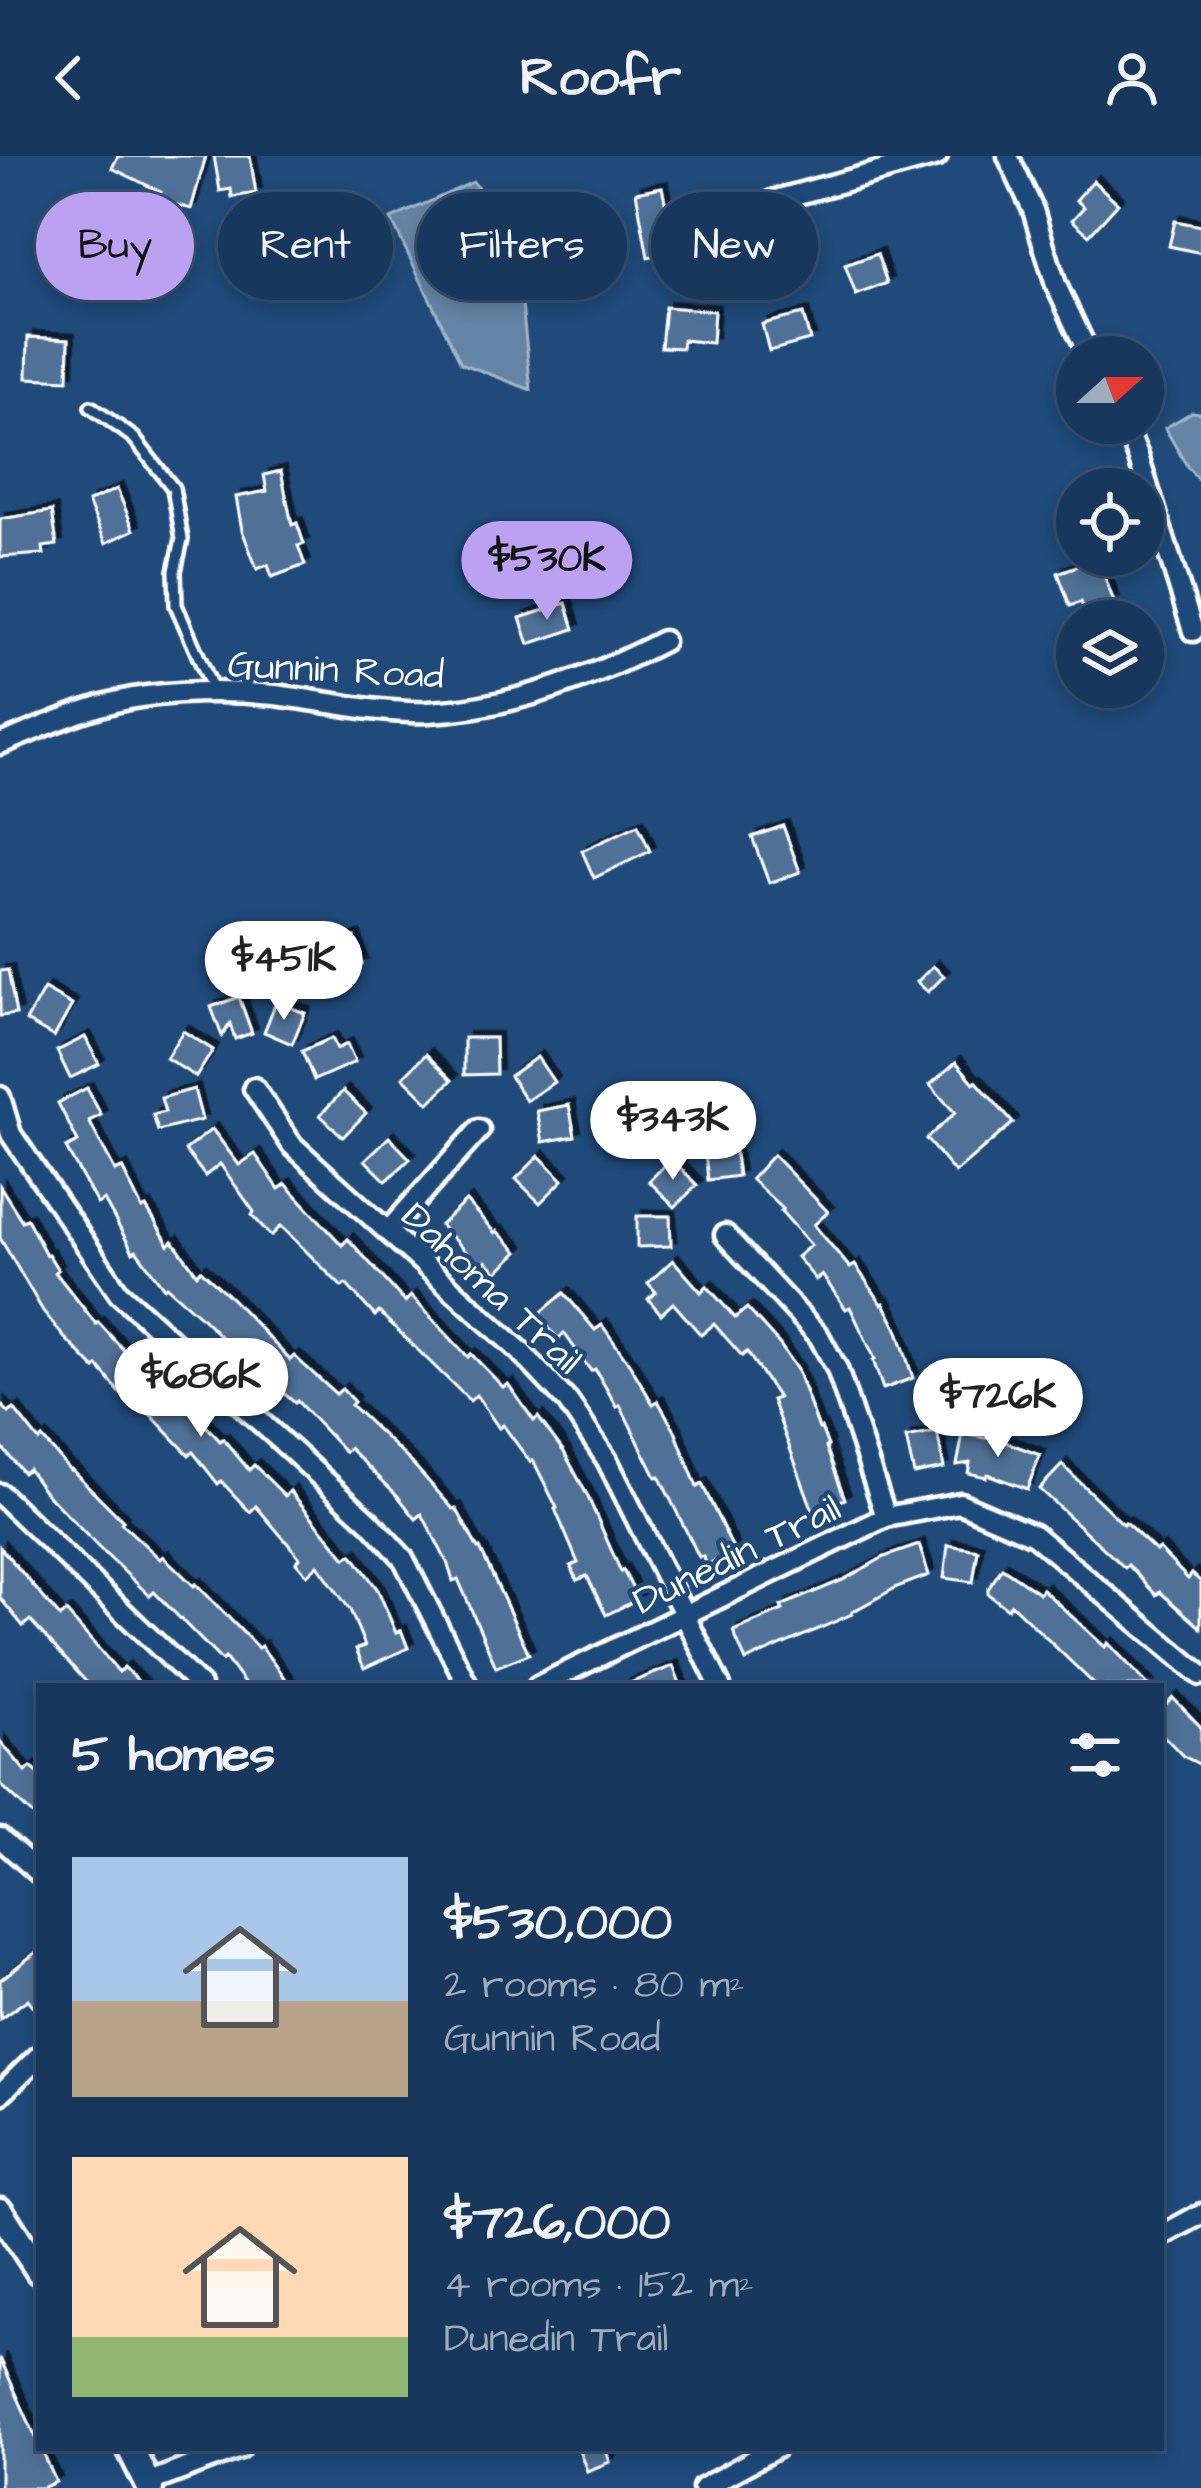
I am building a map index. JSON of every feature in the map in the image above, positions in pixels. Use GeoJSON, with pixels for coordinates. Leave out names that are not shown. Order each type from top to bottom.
{"type":"FeatureCollection","features":[{"type":"Feature","properties":{"kind":"street"},"geometry":{"type":"LineString","coordinates":[[802,192],[938,156]]}},
{"type":"Feature","properties":{"kind":"street"},"geometry":{"type":"LineString","coordinates":[[1009,156],[1033,210],[1056,285],[1080,336]]}},
{"type":"Feature","properties":{"kind":"street"},"geometry":{"type":"LineString","coordinates":[[1133,444],[1192,631]]}},
{"type":"Feature","properties":{"kind":"street","name":"Gunnin Road"},"geometry":{"type":"LineString","coordinates":[[0,744],[85,711],[148,696],[273,695],[431,712],[519,699],[609,669],[664,641]]}},
{"type":"Feature","properties":{"kind":"street","name":"Dahoma Trail"},"geometry":{"type":"LineString","coordinates":[[254,1088],[292,1145],[519,1350],[568,1402],[607,1460],[719,1683]]}},
{"type":"Feature","properties":{"kind":"street"},"geometry":{"type":"LineString","coordinates":[[0,1097],[11,1134],[119,1293],[370,1522],[403,1558],[466,1683]]}},
{"type":"Feature","properties":{"kind":"street"},"geometry":{"type":"LineString","coordinates":[[388,1231],[479,1130]]}},
{"type":"Feature","properties":{"kind":"street"},"geometry":{"type":"LineString","coordinates":[[725,1235],[819,1336],[837,1369],[886,1517]]}},
{"type":"Feature","properties":{"kind":"street"},"geometry":{"type":"LineString","coordinates":[[0,1494],[197,1683]]}},
{"type":"Feature","properties":{"kind":"street","name":"Dunedin Trail"},"geometry":{"type":"LineString","coordinates":[[544,1683],[886,1517],[960,1503],[1034,1535],[1201,1675]]}},
{"type":"Feature","properties":{"kind":"street"},"geometry":{"type":"LineString","coordinates":[[0,1838],[36,1870]]}},
{"type":"Feature","properties":{"kind":"street"},"geometry":{"type":"LineString","coordinates":[[0,2094],[36,2059]]}},
{"type":"Feature","properties":{"kind":"street"},"geometry":{"type":"LineString","coordinates":[[0,2211],[36,2266]]}},
{"type":"Feature","properties":{"kind":"street"},"geometry":{"type":"LineString","coordinates":[[1164,2234],[1201,2214]]}},
{"type":"Feature","properties":{"kind":"street"},"geometry":{"type":"LineString","coordinates":[[131,2451],[148,2486],[233,2451]]}},
{"type":"Feature","properties":{"kind":"street"},"geometry":{"type":"LineString","coordinates":[[703,2488],[771,2451]]}},
{"type":"Feature","properties":{"kind":"lane"},"geometry":{"type":"LineString","coordinates":[[91,407],[134,438],[173,488],[182,539],[175,571],[176,605],[214,693]]}},
{"type":"Feature","properties":{"kind":"water"},"geometry":{"type":"Polygon","coordinates":[[[473,182],[481,192],[451,192],[473,182]]]}},
{"type":"Feature","properties":{"kind":"water"},"geometry":{"type":"Polygon","coordinates":[[[417,207],[417,272],[393,223],[393,218],[417,207]]]}},
{"type":"Feature","properties":{"kind":"water"},"geometry":{"type":"Polygon","coordinates":[[[430,300],[522,300],[531,390],[461,363],[430,300]]]}},
{"type":"Feature","properties":{"kind":"water"},"geometry":{"type":"Polygon","coordinates":[[[1192,412],[1201,413],[1201,483],[1165,428],[1192,412]]]}},
{"type":"Feature","properties":{"kind":"building"},"geometry":{"type":"Polygon","coordinates":[[[118,156],[206,156],[194,198],[194,192],[161,192],[112,168],[118,156]]]}},
{"type":"Feature","properties":{"kind":"building"},"geometry":{"type":"Polygon","coordinates":[[[214,156],[250,156],[256,192],[220,191],[214,156]]]}},
{"type":"Feature","properties":{"kind":"building"},"geometry":{"type":"Polygon","coordinates":[[[1093,181],[1118,203],[1089,235],[1072,220],[1084,207],[1076,200],[1093,181]]]}},
{"type":"Feature","properties":{"kind":"building"},"geometry":{"type":"Polygon","coordinates":[[[662,187],[663,192],[651,192],[651,256],[648,257],[636,192],[662,187]]]}},
{"type":"Feature","properties":{"kind":"building"},"geometry":{"type":"Polygon","coordinates":[[[1175,221],[1201,226],[1201,253],[1169,246],[1175,221]]]}},
{"type":"Feature","properties":{"kind":"building"},"geometry":{"type":"Polygon","coordinates":[[[877,254],[887,283],[856,295],[845,265],[877,254]]]}},
{"type":"Feature","properties":{"kind":"building"},"geometry":{"type":"Polygon","coordinates":[[[665,307],[714,311],[712,343],[683,340],[682,348],[661,347],[665,307]]]}},
{"type":"Feature","properties":{"kind":"building"},"geometry":{"type":"Polygon","coordinates":[[[803,314],[810,340],[769,351],[762,324],[803,314]]]}},
{"type":"Feature","properties":{"kind":"building"},"geometry":{"type":"Polygon","coordinates":[[[28,337],[69,339],[68,380],[27,378],[28,337]]]}},
{"type":"Feature","properties":{"kind":"building"},"geometry":{"type":"Polygon","coordinates":[[[281,471],[292,525],[297,523],[304,544],[298,546],[305,565],[272,577],[268,565],[257,569],[236,497],[267,491],[264,475],[281,471]]]}},
{"type":"Feature","properties":{"kind":"building"},"geometry":{"type":"Polygon","coordinates":[[[117,489],[134,530],[106,543],[88,502],[117,489]]]}},
{"type":"Feature","properties":{"kind":"building"},"geometry":{"type":"Polygon","coordinates":[[[52,511],[57,545],[43,547],[44,554],[0,557],[0,519],[52,511]]]}},
{"type":"Feature","properties":{"kind":"building"},"geometry":{"type":"Polygon","coordinates":[[[1059,576],[1104,576],[1113,600],[1068,600],[1059,576]]]}},
{"type":"Feature","properties":{"kind":"building"},"geometry":{"type":"Polygon","coordinates":[[[566,603],[574,629],[529,644],[520,618],[566,603]]]}},
{"type":"Feature","properties":{"kind":"building"},"geometry":{"type":"Polygon","coordinates":[[[638,825],[650,851],[594,878],[582,851],[638,825]]]}},
{"type":"Feature","properties":{"kind":"building"},"geometry":{"type":"Polygon","coordinates":[[[783,826],[800,872],[769,883],[752,837],[783,826]]]}},
{"type":"Feature","properties":{"kind":"building"},"geometry":{"type":"Polygon","coordinates":[[[355,937],[362,964],[326,974],[319,946],[355,937]]]}},
{"type":"Feature","properties":{"kind":"building"},"geometry":{"type":"Polygon","coordinates":[[[933,966],[944,976],[928,992],[917,982],[933,966]]]}},
{"type":"Feature","properties":{"kind":"building"},"geometry":{"type":"Polygon","coordinates":[[[8,970],[16,1014],[0,1016],[0,971],[8,970]]]}},
{"type":"Feature","properties":{"kind":"building"},"geometry":{"type":"Polygon","coordinates":[[[44,989],[72,1005],[54,1037],[26,1021],[44,989]]]}},
{"type":"Feature","properties":{"kind":"building"},"geometry":{"type":"Polygon","coordinates":[[[239,997],[252,1033],[235,1039],[230,1024],[222,1036],[211,1007],[239,997]]]}},
{"type":"Feature","properties":{"kind":"building"},"geometry":{"type":"Polygon","coordinates":[[[276,1002],[305,1013],[292,1044],[264,1032],[276,1002]]]}},
{"type":"Feature","properties":{"kind":"building"},"geometry":{"type":"Polygon","coordinates":[[[183,1031],[213,1050],[196,1077],[166,1058],[183,1031]]]}},
{"type":"Feature","properties":{"kind":"building"},"geometry":{"type":"Polygon","coordinates":[[[85,1037],[99,1064],[70,1078],[57,1051],[85,1037]]]}},
{"type":"Feature","properties":{"kind":"building"},"geometry":{"type":"Polygon","coordinates":[[[332,1038],[337,1049],[347,1044],[355,1062],[314,1080],[302,1051],[332,1038]]]}},
{"type":"Feature","properties":{"kind":"building"},"geometry":{"type":"Polygon","coordinates":[[[464,1038],[495,1038],[496,1074],[464,1075],[464,1038]]]}},
{"type":"Feature","properties":{"kind":"building"},"geometry":{"type":"Polygon","coordinates":[[[426,1054],[452,1080],[429,1103],[403,1077],[426,1054]]]}},
{"type":"Feature","properties":{"kind":"building"},"geometry":{"type":"Polygon","coordinates":[[[537,1057],[554,1082],[526,1101],[510,1076],[537,1057]]]}},
{"type":"Feature","properties":{"kind":"building"},"geometry":{"type":"Polygon","coordinates":[[[956,1062],[1013,1123],[955,1173],[926,1139],[955,1113],[930,1085],[956,1062]]]}},
{"type":"Feature","properties":{"kind":"building"},"geometry":{"type":"Polygon","coordinates":[[[87,1088],[101,1115],[89,1121],[115,1171],[122,1168],[142,1209],[146,1207],[169,1245],[173,1241],[197,1274],[201,1270],[290,1360],[294,1356],[336,1394],[342,1389],[354,1402],[351,1405],[456,1508],[529,1654],[496,1667],[458,1579],[453,1581],[422,1514],[416,1519],[349,1448],[345,1452],[297,1401],[259,1375],[201,1317],[164,1288],[133,1252],[104,1200],[97,1204],[66,1148],[78,1142],[58,1103],[87,1088]]]}},
{"type":"Feature","properties":{"kind":"building"},"geometry":{"type":"Polygon","coordinates":[[[194,1089],[202,1120],[158,1131],[153,1115],[165,1112],[161,1098],[194,1089]]]}},
{"type":"Feature","properties":{"kind":"building"},"geometry":{"type":"Polygon","coordinates":[[[343,1091],[366,1113],[343,1137],[320,1115],[343,1091]]]}},
{"type":"Feature","properties":{"kind":"building"},"geometry":{"type":"Polygon","coordinates":[[[569,1105],[575,1136],[543,1142],[537,1111],[569,1105]]]}},
{"type":"Feature","properties":{"kind":"building"},"geometry":{"type":"Polygon","coordinates":[[[212,1129],[239,1165],[255,1154],[279,1189],[286,1184],[342,1245],[348,1239],[405,1302],[411,1296],[468,1357],[471,1354],[503,1387],[508,1384],[534,1421],[538,1417],[564,1452],[638,1599],[606,1615],[587,1576],[577,1580],[571,1566],[578,1563],[533,1460],[503,1425],[499,1428],[476,1395],[470,1401],[281,1226],[271,1236],[220,1164],[205,1176],[185,1150],[212,1129]]]}},
{"type":"Feature","properties":{"kind":"building"},"geometry":{"type":"Polygon","coordinates":[[[389,1137],[410,1159],[386,1181],[365,1160],[389,1137]]]}},
{"type":"Feature","properties":{"kind":"building"},"geometry":{"type":"Polygon","coordinates":[[[733,1140],[738,1176],[708,1180],[704,1143],[733,1140]]]}},
{"type":"Feature","properties":{"kind":"building"},"geometry":{"type":"Polygon","coordinates":[[[773,1155],[828,1212],[814,1225],[850,1268],[855,1265],[884,1303],[913,1378],[883,1389],[875,1359],[850,1307],[846,1309],[822,1275],[816,1280],[797,1257],[811,1245],[751,1179],[773,1155]]]}},
{"type":"Feature","properties":{"kind":"building"},"geometry":{"type":"Polygon","coordinates":[[[539,1156],[563,1180],[540,1203],[516,1179],[539,1156]]]}},
{"type":"Feature","properties":{"kind":"building"},"geometry":{"type":"Polygon","coordinates":[[[671,1159],[697,1185],[675,1207],[649,1181],[671,1159]]]}},
{"type":"Feature","properties":{"kind":"building"},"geometry":{"type":"Polygon","coordinates":[[[0,1186],[22,1221],[27,1219],[55,1272],[96,1324],[128,1355],[132,1352],[157,1384],[163,1379],[249,1470],[254,1465],[285,1496],[290,1491],[346,1558],[352,1554],[378,1590],[396,1633],[401,1630],[408,1648],[364,1668],[356,1649],[365,1646],[350,1610],[318,1565],[307,1575],[296,1562],[300,1558],[256,1506],[250,1512],[221,1481],[218,1484],[193,1452],[189,1455],[130,1393],[124,1398],[98,1366],[95,1369],[63,1336],[0,1238],[0,1186]]]}},
{"type":"Feature","properties":{"kind":"building"},"geometry":{"type":"Polygon","coordinates":[[[466,1201],[518,1252],[497,1272],[486,1261],[480,1267],[440,1225],[466,1201]]]}},
{"type":"Feature","properties":{"kind":"building"},"geometry":{"type":"Polygon","coordinates":[[[637,1216],[670,1216],[671,1246],[637,1247],[637,1216]]]}},
{"type":"Feature","properties":{"kind":"building"},"geometry":{"type":"Polygon","coordinates":[[[673,1260],[701,1292],[707,1286],[735,1318],[747,1308],[780,1345],[797,1370],[845,1499],[813,1511],[772,1400],[778,1398],[747,1352],[742,1356],[714,1324],[701,1335],[673,1303],[661,1314],[648,1299],[656,1292],[648,1283],[673,1260]]]}},
{"type":"Feature","properties":{"kind":"building"},"geometry":{"type":"Polygon","coordinates":[[[564,1293],[595,1330],[602,1325],[653,1404],[658,1401],[697,1487],[702,1484],[735,1553],[707,1565],[699,1557],[620,1405],[564,1333],[558,1339],[538,1315],[564,1293]]]}},
{"type":"Feature","properties":{"kind":"building"},"geometry":{"type":"Polygon","coordinates":[[[0,1403],[9,1413],[14,1409],[39,1441],[42,1438],[121,1523],[196,1584],[261,1646],[288,1683],[244,1683],[225,1658],[222,1661],[154,1592],[150,1596],[98,1547],[0,1445],[0,1403]]]}},
{"type":"Feature","properties":{"kind":"building"},"geometry":{"type":"Polygon","coordinates":[[[937,1432],[944,1468],[914,1474],[906,1438],[937,1432]]]}},
{"type":"Feature","properties":{"kind":"building"},"geometry":{"type":"Polygon","coordinates":[[[963,1434],[1003,1441],[1040,1455],[1027,1489],[987,1474],[968,1473],[970,1463],[957,1465],[963,1434]]]}},
{"type":"Feature","properties":{"kind":"building"},"geometry":{"type":"Polygon","coordinates":[[[1062,1465],[1188,1579],[1192,1574],[1201,1582],[1201,1628],[1160,1592],[1156,1595],[1039,1489],[1062,1465]]]}},
{"type":"Feature","properties":{"kind":"building"},"geometry":{"type":"Polygon","coordinates":[[[919,1545],[929,1575],[746,1661],[733,1631],[884,1557],[919,1545]]]}},
{"type":"Feature","properties":{"kind":"building"},"geometry":{"type":"Polygon","coordinates":[[[948,1545],[978,1550],[973,1582],[944,1578],[948,1545]]]}},
{"type":"Feature","properties":{"kind":"building"},"geometry":{"type":"Polygon","coordinates":[[[0,1547],[60,1617],[66,1612],[119,1672],[124,1667],[140,1683],[87,1683],[30,1620],[23,1626],[0,1598],[0,1547]]]}},
{"type":"Feature","properties":{"kind":"building"},"geometry":{"type":"Polygon","coordinates":[[[1002,1568],[1039,1593],[1042,1589],[1105,1647],[1108,1643],[1146,1683],[1093,1683],[1011,1604],[1008,1609],[988,1589],[1002,1568]]]}},
{"type":"Feature","properties":{"kind":"building"},"geometry":{"type":"Polygon","coordinates":[[[673,1666],[680,1683],[630,1683],[673,1666]]]}},
{"type":"Feature","properties":{"kind":"building"},"geometry":{"type":"Polygon","coordinates":[[[1173,1698],[1201,1727],[1201,1765],[1183,1756],[1164,1736],[1164,1707],[1173,1698]]]}},
{"type":"Feature","properties":{"kind":"building"},"geometry":{"type":"Polygon","coordinates":[[[0,1741],[26,1772],[31,1767],[36,1771],[36,1818],[0,1784],[0,1741]]]}},
{"type":"Feature","properties":{"kind":"building"},"geometry":{"type":"Polygon","coordinates":[[[36,1952],[36,2010],[28,1999],[0,2019],[0,1980],[36,1952]]]}},
{"type":"Feature","properties":{"kind":"building"},"geometry":{"type":"Polygon","coordinates":[[[0,2358],[36,2438],[36,2451],[42,2451],[56,2482],[42,2488],[0,2488],[0,2358]]]}},
{"type":"Feature","properties":{"kind":"building"},"geometry":{"type":"Polygon","coordinates":[[[579,2451],[606,2451],[610,2462],[587,2471],[579,2451]]]}}]}
